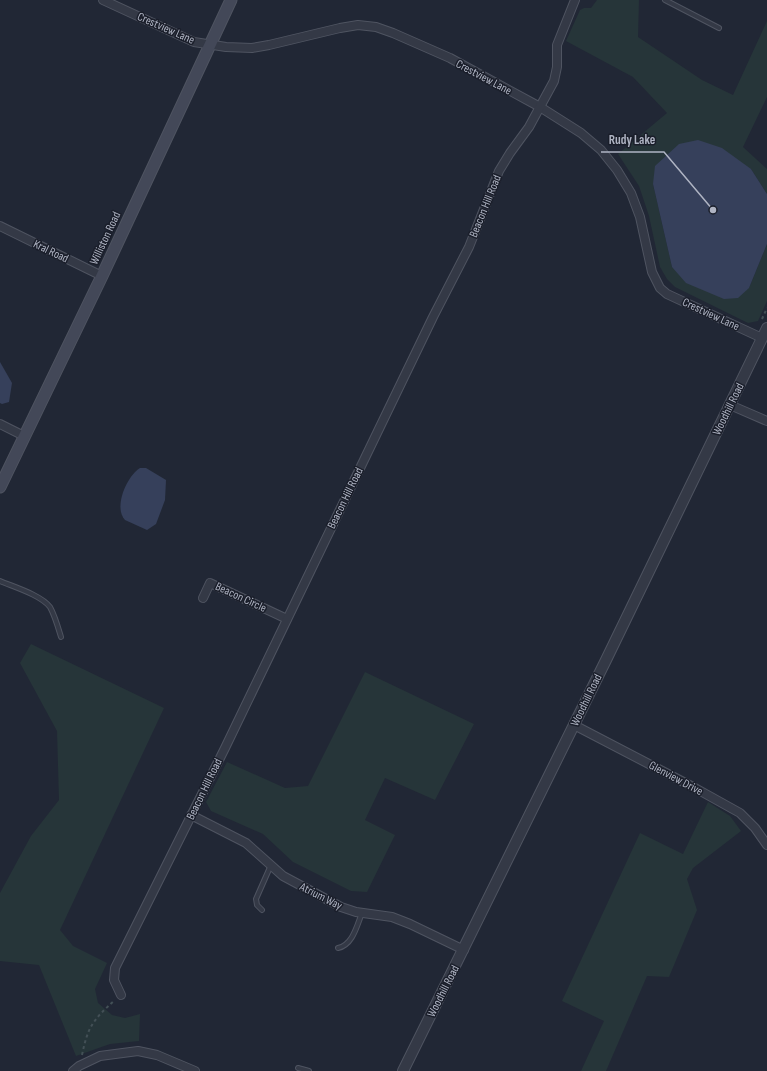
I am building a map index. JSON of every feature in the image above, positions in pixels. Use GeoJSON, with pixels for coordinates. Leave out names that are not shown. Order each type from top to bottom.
{"type":"FeatureCollection","features":[{"type":"Feature","properties":{"kind":"main road","name":"Williston Road"},"geometry":{"type":"LineString","coordinates":[[0,487],[102,276],[231,0]]}},
{"type":"Feature","properties":{"kind":"street","name":"Crestview Lane"},"geometry":{"type":"LineString","coordinates":[[103,0],[194,42],[210,45],[252,48],[358,25],[376,27],[393,33],[450,58],[540,107],[581,133],[601,150],[617,170],[631,193],[640,217],[652,272],[660,288],[667,294],[762,338]]}},
{"type":"Feature","properties":{"kind":"street","name":"Beacon Hill Road"},"geometry":{"type":"LineString","coordinates":[[121,995],[114,980],[115,968],[469,246],[498,170],[529,127],[554,81],[557,67],[557,44],[575,0]]}},
{"type":"Feature","properties":{"kind":"street","name":"Kral Road"},"geometry":{"type":"LineString","coordinates":[[0,226],[102,276]]}},
{"type":"Feature","properties":{"kind":"street","name":"Woodhill Road"},"geometry":{"type":"LineString","coordinates":[[403,1071],[464,950],[767,328]]}},
{"type":"Feature","properties":{"kind":"street"},"geometry":{"type":"LineString","coordinates":[[730,405],[767,421]]}},
{"type":"Feature","properties":{"kind":"street"},"geometry":{"type":"LineString","coordinates":[[0,424],[24,436]]}},
{"type":"Feature","properties":{"kind":"street","name":"Beacon Circle"},"geometry":{"type":"LineString","coordinates":[[203,598],[210,583],[287,619]]}},
{"type":"Feature","properties":{"kind":"street","name":"Glenview Drive"},"geometry":{"type":"LineString","coordinates":[[574,725],[740,813],[755,828],[767,845]]}},
{"type":"Feature","properties":{"kind":"street","name":"Atrium Way"},"geometry":{"type":"LineString","coordinates":[[191,815],[246,843],[283,876],[341,907],[362,913],[392,917],[464,950]]}},
{"type":"Feature","properties":{"kind":"street"},"geometry":{"type":"LineString","coordinates":[[76,1068],[100,1056],[138,1051],[157,1055],[195,1071]]}},
{"type":"Feature","properties":{"kind":"lane"},"geometry":{"type":"LineString","coordinates":[[664,0],[719,28]]}},
{"type":"Feature","properties":{"kind":"lane"},"geometry":{"type":"LineString","coordinates":[[0,580],[37,598],[49,607],[55,617],[61,637]]}},
{"type":"Feature","properties":{"kind":"lane"},"geometry":{"type":"LineString","coordinates":[[262,910],[257,905],[256,899],[271,864]]}},
{"type":"Feature","properties":{"kind":"lane"},"geometry":{"type":"LineString","coordinates":[[338,948],[348,944],[362,913]]}},
{"type":"Feature","properties":{"kind":"lane"},"geometry":{"type":"LineString","coordinates":[[298,1068],[309,1071]]}},
{"type":"Feature","properties":{"kind":"path"},"geometry":{"type":"LineString","coordinates":[[76,1068],[85,1040],[97,1016],[121,995]]}},
{"type":"Feature","properties":{"kind":"shaded area"},"geometry":{"type":"Polygon","coordinates":[[[597,0],[639,0],[638,37],[702,80],[733,95],[767,21],[767,97],[743,147],[767,169],[767,194],[751,169],[653,184],[672,267],[749,288],[767,244],[767,301],[758,321],[748,323],[675,287],[667,279],[660,267],[649,216],[639,186],[618,154],[667,113],[633,77],[566,41],[580,10],[584,8],[591,8],[597,0]]]}},
{"type":"Feature","properties":{"kind":"shaded area"},"geometry":{"type":"Polygon","coordinates":[[[31,644],[164,708],[60,930],[73,946],[107,963],[95,989],[98,1003],[112,1015],[125,1018],[140,1014],[139,1041],[110,1044],[76,1056],[39,965],[0,961],[0,893],[31,836],[59,800],[57,731],[20,663],[31,644]]]}},
{"type":"Feature","properties":{"kind":"shaded area"},"geometry":{"type":"Polygon","coordinates":[[[365,672],[474,724],[435,800],[385,778],[365,820],[395,835],[367,892],[351,891],[293,862],[263,834],[211,811],[206,802],[227,762],[285,788],[308,786],[365,672]]]}},
{"type":"Feature","properties":{"kind":"shaded area"},"geometry":{"type":"Polygon","coordinates":[[[708,802],[730,816],[741,831],[693,868],[687,879],[697,910],[669,977],[647,976],[606,1071],[581,1071],[604,1021],[562,1001],[640,833],[683,854],[708,802]]]}},
{"type":"Feature","properties":{"kind":"water"},"geometry":{"type":"Polygon","coordinates":[[[698,140],[722,148],[751,169],[767,194],[767,244],[749,288],[738,298],[724,299],[686,283],[672,267],[653,184],[655,166],[679,144],[698,140]]]}},
{"type":"Feature","properties":{"kind":"water"},"geometry":{"type":"Polygon","coordinates":[[[0,362],[12,383],[9,402],[2,404],[0,403],[0,362]]]}},
{"type":"Feature","properties":{"kind":"water"},"geometry":{"type":"Polygon","coordinates":[[[140,468],[146,468],[166,480],[165,500],[156,524],[147,530],[125,520],[120,508],[126,485],[130,478],[140,468]]]}},
{"type":"Feature","properties":{"kind":"place","name":"Rudy Lake"},"geometry":{"type":"Point","coordinates":[713,210]}}]}
